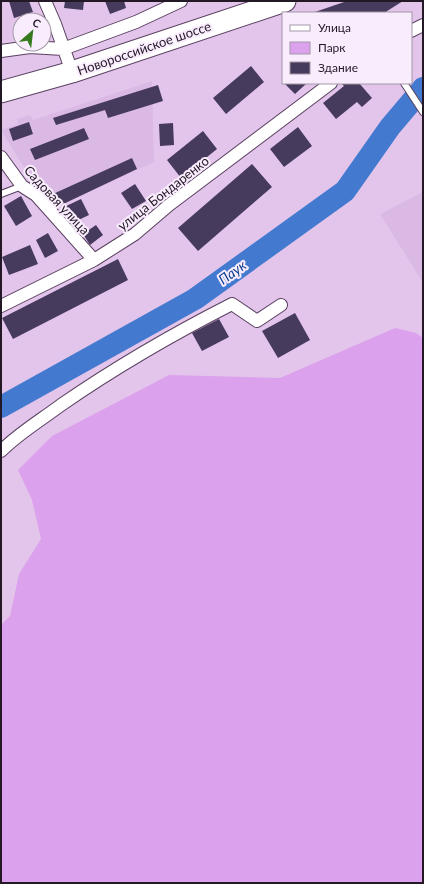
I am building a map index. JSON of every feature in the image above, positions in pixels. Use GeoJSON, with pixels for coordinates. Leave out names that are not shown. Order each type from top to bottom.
{"type":"FeatureCollection","features":[{"type":"Feature","properties":{"kind":"highway","name":"Новороссийское шоссе"},"geometry":{"type":"LineString","coordinates":[[1,92],[72,72],[285,1]]}},
{"type":"Feature","properties":{"kind":"street"},"geometry":{"type":"LineString","coordinates":[[44,1],[56,24],[63,49],[72,72]]}},
{"type":"Feature","properties":{"kind":"street"},"geometry":{"type":"LineString","coordinates":[[1,52],[30,47],[63,49],[136,22],[181,1]]}},
{"type":"Feature","properties":{"kind":"street"},"geometry":{"type":"LineString","coordinates":[[412,30],[423,25]]}},
{"type":"Feature","properties":{"kind":"street","name":"улица Бондаренко"},"geometry":{"type":"LineString","coordinates":[[1,306],[94,260],[135,234],[169,205],[330,84]]}},
{"type":"Feature","properties":{"kind":"street","name":"Садовая улица"},"geometry":{"type":"LineString","coordinates":[[1,157],[22,186],[36,195],[94,260]]}},
{"type":"Feature","properties":{"kind":"street"},"geometry":{"type":"LineString","coordinates":[[1,451],[13,439],[92,384],[179,331],[232,304],[257,321],[281,305]]}},
{"type":"Feature","properties":{"kind":"lane"},"geometry":{"type":"LineString","coordinates":[[405,84],[423,112]]}},
{"type":"Feature","properties":{"kind":"lane"},"geometry":{"type":"LineString","coordinates":[[1,194],[22,186]]}},
{"type":"Feature","properties":{"kind":"shaded area"},"geometry":{"type":"Polygon","coordinates":[[[152,81],[154,162],[50,210],[1,130],[18,124],[17,119],[30,115],[33,120],[152,81]]]}},
{"type":"Feature","properties":{"kind":"shaded area"},"geometry":{"type":"Polygon","coordinates":[[[423,192],[423,283],[380,214],[423,192]]]}},
{"type":"Feature","properties":{"kind":"green space"},"geometry":{"type":"Polygon","coordinates":[[[395,328],[416,333],[423,338],[423,883],[1,883],[1,625],[10,616],[19,574],[41,539],[32,500],[18,470],[52,436],[169,375],[280,378],[395,328]]]}},
{"type":"Feature","properties":{"kind":"building"},"geometry":{"type":"Polygon","coordinates":[[[9,1],[29,1],[33,12],[12,12],[9,1]]]}},
{"type":"Feature","properties":{"kind":"building"},"geometry":{"type":"Polygon","coordinates":[[[65,1],[84,1],[83,10],[64,8],[65,1]]]}},
{"type":"Feature","properties":{"kind":"building"},"geometry":{"type":"Polygon","coordinates":[[[105,1],[124,1],[126,8],[110,14],[105,1]]]}},
{"type":"Feature","properties":{"kind":"building"},"geometry":{"type":"Polygon","coordinates":[[[347,1],[403,1],[386,12],[315,12],[347,1]]]}},
{"type":"Feature","properties":{"kind":"building"},"geometry":{"type":"Polygon","coordinates":[[[251,66],[264,82],[226,114],[213,98],[251,66]]]}},
{"type":"Feature","properties":{"kind":"building"},"geometry":{"type":"Polygon","coordinates":[[[285,84],[306,84],[295,94],[285,84]]]}},
{"type":"Feature","properties":{"kind":"building"},"geometry":{"type":"Polygon","coordinates":[[[342,84],[360,84],[372,98],[362,107],[357,102],[336,119],[323,103],[344,86],[342,84]]]}},
{"type":"Feature","properties":{"kind":"building"},"geometry":{"type":"Polygon","coordinates":[[[158,85],[163,101],[108,118],[105,110],[56,125],[53,118],[158,85]]]}},
{"type":"Feature","properties":{"kind":"building"},"geometry":{"type":"Polygon","coordinates":[[[29,122],[33,134],[13,141],[9,129],[29,122]]]}},
{"type":"Feature","properties":{"kind":"building"},"geometry":{"type":"Polygon","coordinates":[[[173,123],[174,145],[160,146],[159,124],[173,123]]]}},
{"type":"Feature","properties":{"kind":"building"},"geometry":{"type":"Polygon","coordinates":[[[298,127],[312,146],[284,167],[270,149],[298,127]]]}},
{"type":"Feature","properties":{"kind":"building"},"geometry":{"type":"Polygon","coordinates":[[[84,128],[89,139],[35,160],[30,149],[84,128]]]}},
{"type":"Feature","properties":{"kind":"building"},"geometry":{"type":"Polygon","coordinates":[[[203,131],[217,149],[181,178],[167,160],[203,131]]]}},
{"type":"Feature","properties":{"kind":"building"},"geometry":{"type":"Polygon","coordinates":[[[132,158],[137,169],[59,206],[53,194],[132,158]]]}},
{"type":"Feature","properties":{"kind":"building"},"geometry":{"type":"Polygon","coordinates":[[[252,164],[272,187],[198,251],[178,228],[252,164]]]}},
{"type":"Feature","properties":{"kind":"building"},"geometry":{"type":"Polygon","coordinates":[[[135,184],[146,201],[132,209],[121,193],[135,184]]]}},
{"type":"Feature","properties":{"kind":"building"},"geometry":{"type":"Polygon","coordinates":[[[21,196],[32,216],[16,226],[4,206],[21,196]]]}},
{"type":"Feature","properties":{"kind":"building"},"geometry":{"type":"Polygon","coordinates":[[[81,199],[89,215],[70,224],[62,208],[81,199]]]}},
{"type":"Feature","properties":{"kind":"building"},"geometry":{"type":"Polygon","coordinates":[[[96,225],[103,235],[90,245],[83,234],[96,225]]]}},
{"type":"Feature","properties":{"kind":"building"},"geometry":{"type":"Polygon","coordinates":[[[48,233],[58,251],[45,258],[36,240],[48,233]]]}},
{"type":"Feature","properties":{"kind":"building"},"geometry":{"type":"Polygon","coordinates":[[[30,245],[38,264],[9,275],[2,257],[30,245]]]}},
{"type":"Feature","properties":{"kind":"building"},"geometry":{"type":"Polygon","coordinates":[[[118,259],[128,280],[13,339],[2,318],[118,259]]]}},
{"type":"Feature","properties":{"kind":"building"},"geometry":{"type":"Polygon","coordinates":[[[295,313],[310,340],[278,358],[262,331],[295,313]]]}},
{"type":"Feature","properties":{"kind":"building"},"geometry":{"type":"Polygon","coordinates":[[[219,319],[229,337],[202,351],[192,333],[219,319]]]}},
{"type":"Feature","properties":{"kind":"waterway","name":"Паук"},"geometry":{"type":"LineString","coordinates":[[1,407],[195,299],[345,191],[390,127],[423,88]]}}]}
